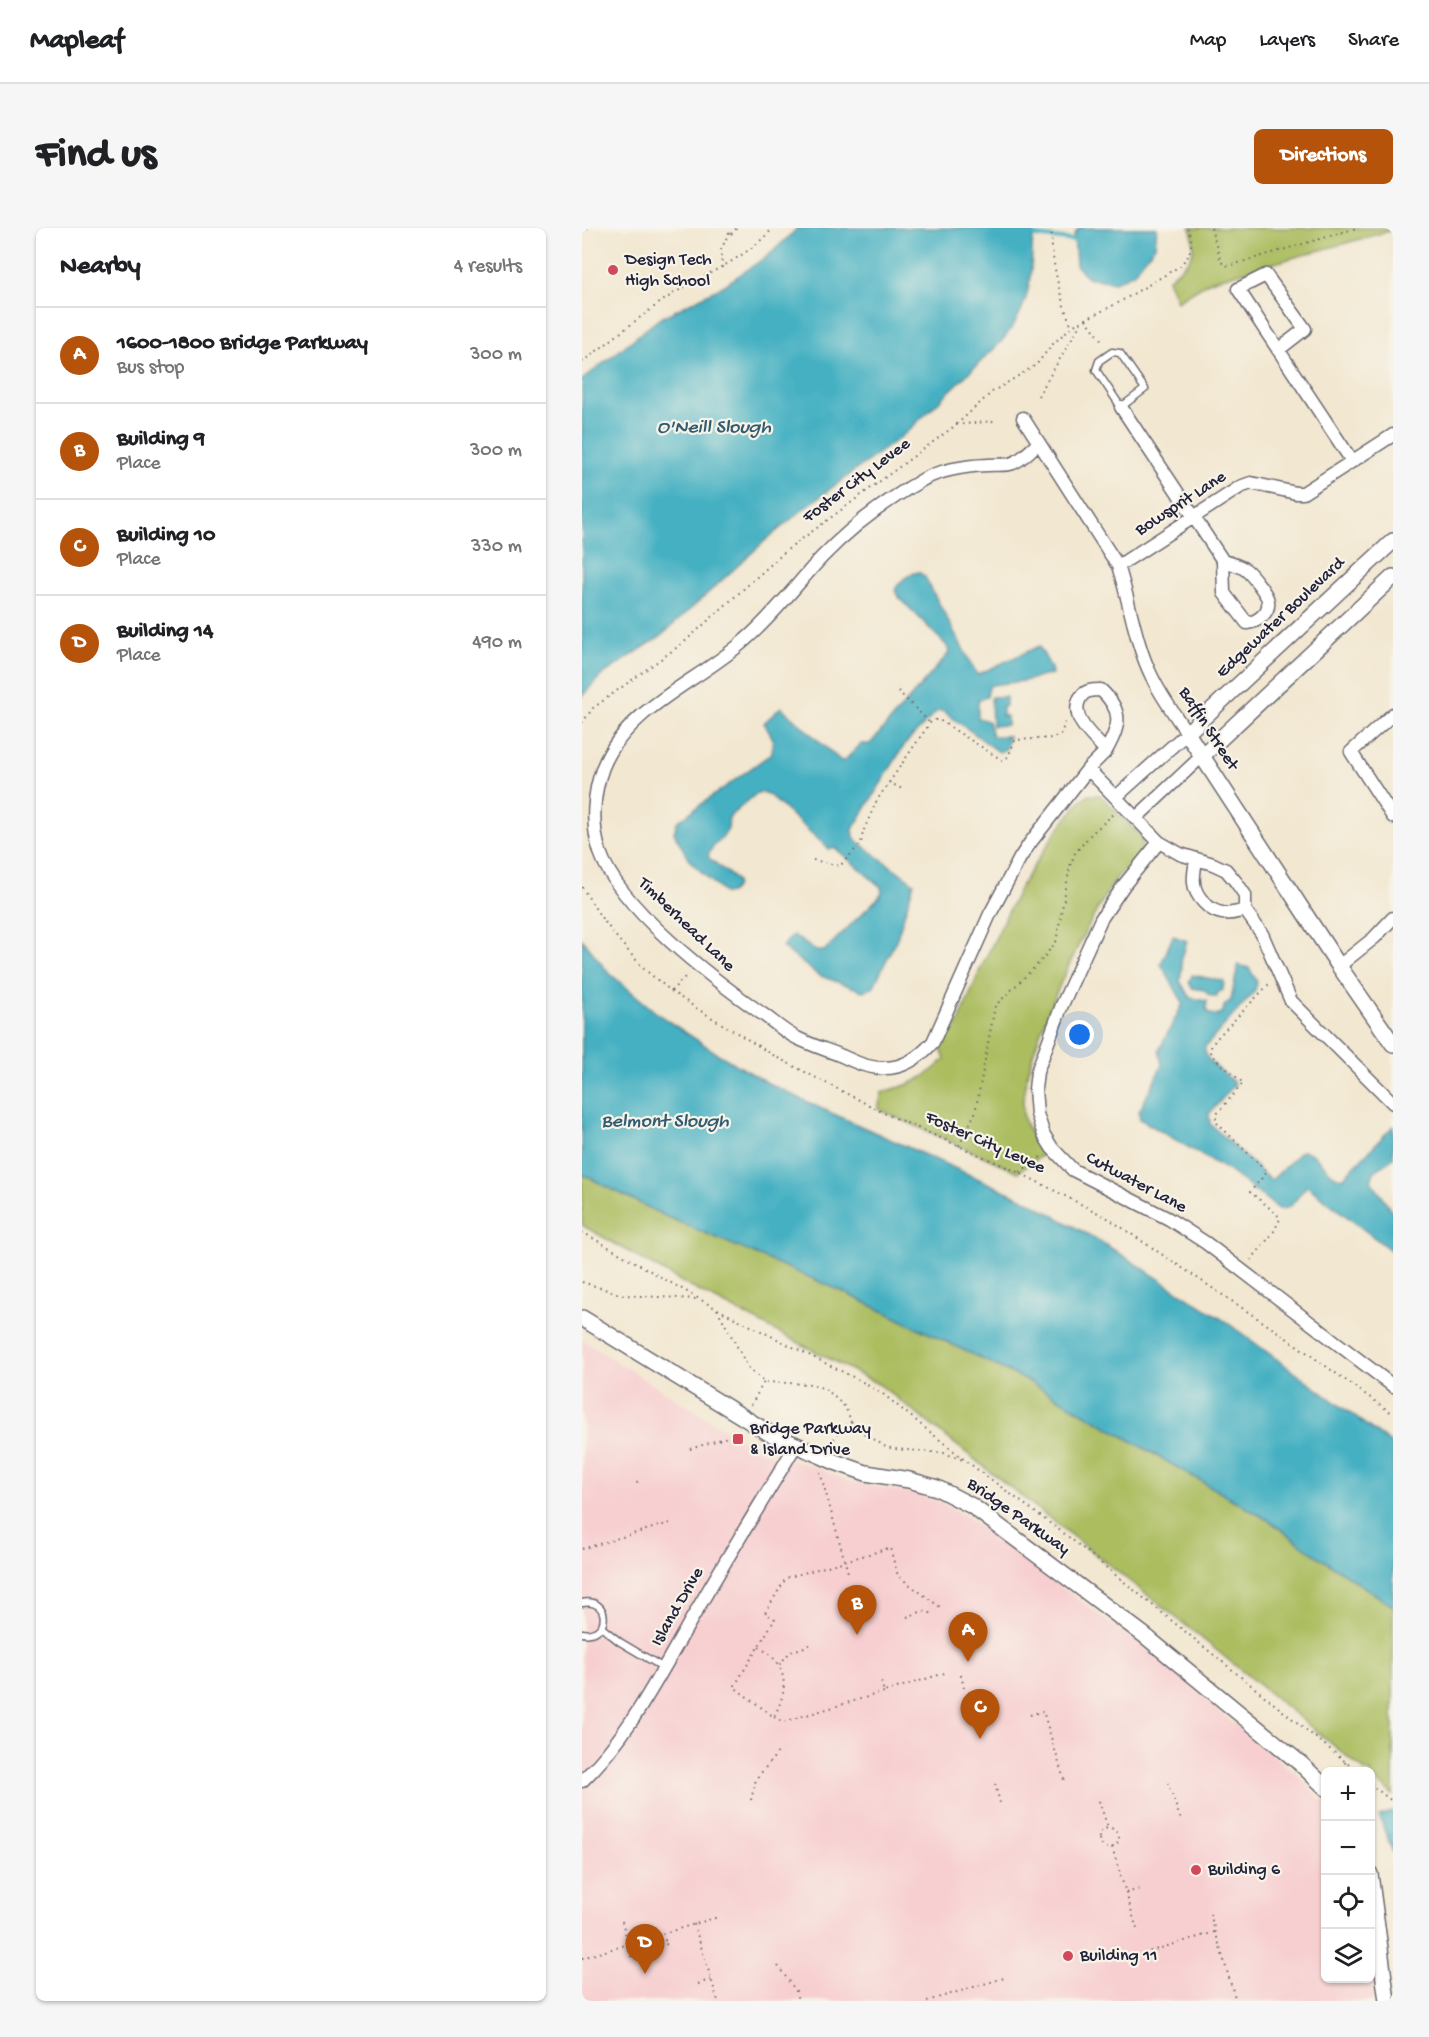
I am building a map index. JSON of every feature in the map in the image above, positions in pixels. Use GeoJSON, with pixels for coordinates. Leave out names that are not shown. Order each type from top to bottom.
{"type":"FeatureCollection","features":[{"type":"Feature","properties":{"kind":"street"},"geometry":{"type":"LineString","coordinates":[[1278,350],[1305,329],[1266,274],[1238,289],[1278,350],[1352,461]]}},
{"type":"Feature","properties":{"kind":"street"},"geometry":{"type":"LineString","coordinates":[[1121,406],[1223,561],[1224,593],[1242,619],[1247,624],[1253,623],[1262,617],[1268,608],[1269,599],[1247,571],[1236,564],[1223,561]]}},
{"type":"Feature","properties":{"kind":"street","name":"Baffin Street"},"geometry":{"type":"LineString","coordinates":[[1023,418],[1118,566],[1127,592],[1139,644],[1152,678],[1393,1044]]}},
{"type":"Feature","properties":{"kind":"street","name":"Bowsprit Lane"},"geometry":{"type":"LineString","coordinates":[[1118,566],[1240,487],[1251,483],[1296,494],[1303,493],[1393,435]]}},
{"type":"Feature","properties":{"kind":"street","name":"Timberhead Lane"},"geometry":{"type":"LineString","coordinates":[[1039,444],[1015,463],[968,466],[936,474],[896,496],[851,530],[747,639],[717,663],[656,704],[626,731],[603,767],[595,808],[597,839],[601,854],[614,879],[644,914],[697,965],[727,989],[795,1037],[871,1067],[885,1069],[912,1061],[933,1042],[990,914],[1020,858],[1088,770],[1106,751],[1119,721],[1114,702],[1101,690],[1088,690],[1081,696],[1076,707],[1078,717]]}},
{"type":"Feature","properties":{"kind":"street","name":"Edgewater Boulevard"},"geometry":{"type":"LineString","coordinates":[[1120,802],[1187,733],[1393,541]]}},
{"type":"Feature","properties":{"kind":"street"},"geometry":{"type":"LineString","coordinates":[[1136,818],[1393,577]]}},
{"type":"Feature","properties":{"kind":"street"},"geometry":{"type":"LineString","coordinates":[[1393,714],[1351,752],[1393,817]]}},
{"type":"Feature","properties":{"kind":"street"},"geometry":{"type":"LineString","coordinates":[[1078,717],[1106,751]]}},
{"type":"Feature","properties":{"kind":"street"},"geometry":{"type":"LineString","coordinates":[[1088,770],[1159,842],[1180,854],[1226,870],[1245,895],[1245,910],[1262,934],[1292,1001],[1393,1103]]}},
{"type":"Feature","properties":{"kind":"street","name":"Cutwater Lane"},"geometry":{"type":"LineString","coordinates":[[1159,842],[1124,885],[1101,919],[1062,1005],[1037,1072],[1035,1089],[1037,1114],[1044,1135],[1052,1148],[1073,1170],[1169,1219],[1206,1243],[1393,1386]]}},
{"type":"Feature","properties":{"kind":"street"},"geometry":{"type":"LineString","coordinates":[[1196,860],[1194,884],[1203,901],[1214,911],[1221,913],[1231,914],[1245,910]]}},
{"type":"Feature","properties":{"kind":"street"},"geometry":{"type":"LineString","coordinates":[[1340,966],[1374,938],[1393,918]]}},
{"type":"Feature","properties":{"kind":"street","name":"Bridge Parkway"},"geometry":{"type":"LineString","coordinates":[[582,1318],[769,1433],[866,1473],[909,1480],[937,1488],[972,1506],[1144,1635],[1301,1764],[1321,1783]]}},
{"type":"Feature","properties":{"kind":"street","name":"Island Drive"},"geometry":{"type":"LineString","coordinates":[[582,1781],[612,1748],[644,1702],[796,1445]]}},
{"type":"Feature","properties":{"kind":"street"},"geometry":{"type":"LineString","coordinates":[[1371,1875],[1387,2001]]}},
{"type":"Feature","properties":{"kind":"lane"},"geometry":{"type":"LineString","coordinates":[[1112,352],[1120,353],[1145,389],[1121,406],[1096,370],[1100,361],[1112,352]]}},
{"type":"Feature","properties":{"kind":"lane"},"geometry":{"type":"LineString","coordinates":[[582,1603],[589,1601],[599,1606],[604,1616],[601,1627],[594,1633],[582,1633]]}},
{"type":"Feature","properties":{"kind":"lane"},"geometry":{"type":"LineString","coordinates":[[601,1627],[620,1642],[664,1668]]}},
{"type":"Feature","properties":{"kind":"path"},"geometry":{"type":"LineString","coordinates":[[582,233],[588,228]]}},
{"type":"Feature","properties":{"kind":"path"},"geometry":{"type":"LineString","coordinates":[[729,236],[731,228]]}},
{"type":"Feature","properties":{"kind":"path"},"geometry":{"type":"LineString","coordinates":[[722,268],[721,250],[737,228]]}},
{"type":"Feature","properties":{"kind":"path"},"geometry":{"type":"LineString","coordinates":[[582,362],[620,332],[678,292],[750,250],[773,228]]}},
{"type":"Feature","properties":{"kind":"path"},"geometry":{"type":"LineString","coordinates":[[1052,228],[1050,240],[1055,268],[1066,313],[1072,326]]}},
{"type":"Feature","properties":{"kind":"path","name":"Foster City Levee"},"geometry":{"type":"LineString","coordinates":[[582,723],[593,708],[683,643],[787,550],[956,424],[992,392],[1036,365],[1051,346],[1072,326],[1180,266],[1189,255],[1191,248],[1188,228]]}},
{"type":"Feature","properties":{"kind":"path"},"geometry":{"type":"LineString","coordinates":[[1211,228],[1221,262],[1228,266],[1357,228]]}},
{"type":"Feature","properties":{"kind":"path"},"geometry":{"type":"LineString","coordinates":[[1086,319],[1103,342]]}},
{"type":"Feature","properties":{"kind":"path"},"geometry":{"type":"LineString","coordinates":[[1038,396],[1082,321]]}},
{"type":"Feature","properties":{"kind":"path"},"geometry":{"type":"LineString","coordinates":[[956,424],[994,421]]}},
{"type":"Feature","properties":{"kind":"path"},"geometry":{"type":"LineString","coordinates":[[898,691],[930,722]]}},
{"type":"Feature","properties":{"kind":"path"},"geometry":{"type":"LineString","coordinates":[[813,860],[840,866],[861,843],[863,832],[877,800],[930,722],[939,720],[1002,760],[1008,757],[1015,740],[1053,738],[1061,734],[1065,719],[1078,717]]}},
{"type":"Feature","properties":{"kind":"path"},"geometry":{"type":"LineString","coordinates":[[889,782],[902,789]]}},
{"type":"Feature","properties":{"kind":"path"},"geometry":{"type":"LineString","coordinates":[[960,1146],[975,1113],[995,1006],[1039,963],[1056,942],[1070,866],[1076,853],[1120,802]]}},
{"type":"Feature","properties":{"kind":"path","name":"Foster City Levee"},"geometry":{"type":"LineString","coordinates":[[582,887],[621,944],[644,969],[671,991],[778,1058],[884,1113],[1020,1173],[1106,1217],[1278,1332],[1393,1414]]}},
{"type":"Feature","properties":{"kind":"path"},"geometry":{"type":"LineString","coordinates":[[671,991],[697,965]]}},
{"type":"Feature","properties":{"kind":"path"},"geometry":{"type":"LineString","coordinates":[[1242,1271],[1273,1233],[1280,1219],[1250,1192],[1267,1172],[1216,1122],[1216,1115],[1243,1083],[1211,1055],[1210,1048],[1278,974]]}},
{"type":"Feature","properties":{"kind":"path"},"geometry":{"type":"LineString","coordinates":[[1020,1173],[1052,1148]]}},
{"type":"Feature","properties":{"kind":"path"},"geometry":{"type":"LineString","coordinates":[[582,1232],[697,1299],[883,1394],[966,1461],[1079,1545],[1352,1767]]}},
{"type":"Feature","properties":{"kind":"path"},"geometry":{"type":"LineString","coordinates":[[582,1283],[623,1295],[697,1299]]}},
{"type":"Feature","properties":{"kind":"path"},"geometry":{"type":"LineString","coordinates":[[717,1309],[748,1367],[764,1382],[812,1384],[826,1390],[845,1407],[859,1431],[886,1447],[944,1453],[966,1461]]}},
{"type":"Feature","properties":{"kind":"path"},"geometry":{"type":"LineString","coordinates":[[690,1449],[731,1436],[764,1382]]}},
{"type":"Feature","properties":{"kind":"path"},"geometry":{"type":"LineString","coordinates":[[849,1576],[821,1479],[820,1468],[836,1435],[852,1421]]}},
{"type":"Feature","properties":{"kind":"path"},"geometry":{"type":"LineString","coordinates":[[582,1549],[673,1522]]}},
{"type":"Feature","properties":{"kind":"path"},"geometry":{"type":"LineString","coordinates":[[940,1607],[898,1576],[890,1548],[786,1578],[765,1613],[775,1619],[734,1687],[783,1722],[948,1672]]}},
{"type":"Feature","properties":{"kind":"path"},"geometry":{"type":"LineString","coordinates":[[907,1617],[923,1611],[934,1614]]}},
{"type":"Feature","properties":{"kind":"path"},"geometry":{"type":"LineString","coordinates":[[779,1665],[790,1652],[810,1645]]}},
{"type":"Feature","properties":{"kind":"path"},"geometry":{"type":"LineString","coordinates":[[758,1647],[771,1655],[783,1675],[785,1686],[781,1704],[774,1717]]}},
{"type":"Feature","properties":{"kind":"path"},"geometry":{"type":"LineString","coordinates":[[961,1675],[964,1688]]}},
{"type":"Feature","properties":{"kind":"path"},"geometry":{"type":"LineString","coordinates":[[881,1682],[884,1692]]}},
{"type":"Feature","properties":{"kind":"path"},"geometry":{"type":"LineString","coordinates":[[1030,1715],[1042,1711],[1065,1783]]}},
{"type":"Feature","properties":{"kind":"path"},"geometry":{"type":"LineString","coordinates":[[751,1800],[756,1779],[779,1752]]}},
{"type":"Feature","properties":{"kind":"path"},"geometry":{"type":"LineString","coordinates":[[1345,1762],[1346,1767]]}},
{"type":"Feature","properties":{"kind":"path"},"geometry":{"type":"LineString","coordinates":[[1168,1783],[1180,1818]]}},
{"type":"Feature","properties":{"kind":"path"},"geometry":{"type":"LineString","coordinates":[[995,1784],[1000,1803]]}},
{"type":"Feature","properties":{"kind":"path"},"geometry":{"type":"LineString","coordinates":[[1375,1787],[1393,1802]]}},
{"type":"Feature","properties":{"kind":"path"},"geometry":{"type":"LineString","coordinates":[[1100,1801],[1108,1828]]}},
{"type":"Feature","properties":{"kind":"path"},"geometry":{"type":"LineString","coordinates":[[1108,1828],[1114,1829],[1118,1834],[1117,1843],[1112,1847],[1105,1847],[1099,1840],[1102,1830],[1108,1828]]}},
{"type":"Feature","properties":{"kind":"path"},"geometry":{"type":"LineString","coordinates":[[1112,1847],[1137,1929]]}},
{"type":"Feature","properties":{"kind":"path"},"geometry":{"type":"LineString","coordinates":[[1126,1893],[1143,1887]]}},
{"type":"Feature","properties":{"kind":"path"},"geometry":{"type":"LineString","coordinates":[[1210,1914],[1236,2001]]}},
{"type":"Feature","properties":{"kind":"path"},"geometry":{"type":"LineString","coordinates":[[582,1958],[718,1917]]}},
{"type":"Feature","properties":{"kind":"path"},"geometry":{"type":"LineString","coordinates":[[622,1921],[631,1956],[667,1944],[666,1940],[652,1944],[650,1938]]}},
{"type":"Feature","properties":{"kind":"path"},"geometry":{"type":"LineString","coordinates":[[694,1924],[718,2001]]}},
{"type":"Feature","properties":{"kind":"path"},"geometry":{"type":"LineString","coordinates":[[1144,1953],[1215,1932]]}},
{"type":"Feature","properties":{"kind":"path"},"geometry":{"type":"LineString","coordinates":[[778,1966],[796,1991],[798,2001]]}},
{"type":"Feature","properties":{"kind":"path"},"geometry":{"type":"LineString","coordinates":[[927,2001],[1004,1978]]}},
{"type":"Feature","properties":{"kind":"path"},"geometry":{"type":"LineString","coordinates":[[698,1984],[712,1979]]}},
{"type":"Feature","properties":{"kind":"shaded area"},"geometry":{"type":"Polygon","coordinates":[[[582,1340],[759,1451],[813,1466],[848,1481],[915,1494],[942,1503],[966,1516],[1180,1675],[1219,1711],[1298,1776],[1321,1800],[1321,1983],[1372,1983],[1374,2001],[582,2001],[582,1340]]]}},
{"type":"Feature","properties":{"kind":"green space"},"geometry":{"type":"Polygon","coordinates":[[[1190,228],[1393,228],[1393,230],[1210,281],[1177,301],[1168,279],[1186,263],[1193,252],[1193,237],[1190,228]]]}},
{"type":"Feature","properties":{"kind":"green space"},"geometry":{"type":"Polygon","coordinates":[[[1089,795],[1100,795],[1143,838],[1140,858],[1119,875],[1101,903],[1070,964],[1040,1034],[1029,1068],[1024,1097],[1024,1119],[1044,1154],[1018,1172],[878,1109],[882,1092],[916,1081],[931,1072],[945,1059],[940,1047],[947,1033],[957,1026],[980,970],[1020,887],[1056,832],[1081,800],[1089,795]]]}},
{"type":"Feature","properties":{"kind":"green space"},"geometry":{"type":"Polygon","coordinates":[[[582,1174],[665,1216],[837,1289],[1030,1382],[1268,1520],[1317,1556],[1393,1606],[1393,1795],[1375,1779],[1375,1767],[1360,1767],[1188,1627],[880,1385],[687,1285],[582,1225],[582,1174]]]}},
{"type":"Feature","properties":{"kind":"water","name":"O'Neill Slough"},"geometry":{"type":"Polygon","coordinates":[[[798,228],[1034,228],[1030,280],[1025,300],[1012,327],[1000,343],[907,432],[806,507],[766,540],[661,636],[602,675],[582,696],[582,380],[659,319],[723,286],[769,255],[798,228]]]}},
{"type":"Feature","properties":{"kind":"water"},"geometry":{"type":"Polygon","coordinates":[[[1079,228],[1157,228],[1155,246],[1134,273],[1115,282],[1088,278],[1076,265],[1074,235],[1079,228]]]}},
{"type":"Feature","properties":{"kind":"water"},"geometry":{"type":"Polygon","coordinates":[[[919,572],[925,577],[977,675],[1039,646],[1052,674],[1024,681],[991,685],[987,697],[978,700],[978,718],[988,721],[992,736],[1009,736],[1006,749],[999,752],[943,711],[937,711],[905,744],[853,829],[854,837],[858,842],[914,883],[897,938],[873,988],[863,991],[818,975],[782,947],[793,935],[816,951],[824,951],[882,892],[881,887],[835,848],[829,849],[769,795],[763,792],[757,793],[729,817],[726,832],[709,852],[708,857],[736,880],[734,890],[725,894],[690,861],[674,833],[677,822],[772,753],[773,739],[764,723],[781,707],[841,761],[845,760],[861,744],[870,744],[949,653],[947,646],[897,595],[895,590],[905,578],[919,572]]]}},
{"type":"Feature","properties":{"kind":"water"},"geometry":{"type":"Polygon","coordinates":[[[991,697],[1006,697],[1006,706],[1002,707],[1002,716],[1007,716],[1007,725],[992,726],[991,697]]]}},
{"type":"Feature","properties":{"kind":"water"},"geometry":{"type":"Polygon","coordinates":[[[1173,936],[1187,941],[1181,962],[1180,981],[1190,998],[1207,1001],[1206,1009],[1209,1014],[1218,1015],[1223,1012],[1224,1006],[1231,1000],[1238,965],[1249,968],[1257,982],[1255,991],[1205,1047],[1205,1053],[1211,1063],[1235,1084],[1209,1114],[1210,1124],[1270,1180],[1301,1151],[1313,1155],[1332,1174],[1343,1178],[1393,1126],[1393,1158],[1374,1172],[1371,1181],[1393,1212],[1393,1252],[1307,1186],[1292,1205],[1279,1209],[1229,1171],[1140,1119],[1139,1112],[1162,1065],[1159,1050],[1183,1003],[1161,964],[1173,936]]]}},
{"type":"Feature","properties":{"kind":"water","name":"Belmont Slough"},"geometry":{"type":"Polygon","coordinates":[[[582,939],[608,972],[659,1015],[718,1054],[768,1083],[818,1107],[1028,1201],[1103,1243],[1225,1321],[1393,1445],[1393,1606],[1317,1556],[1268,1520],[1030,1382],[837,1289],[665,1216],[582,1174],[582,939]]]}},
{"type":"Feature","properties":{"kind":"water"},"geometry":{"type":"Polygon","coordinates":[[[1192,975],[1224,981],[1223,990],[1217,993],[1217,997],[1209,995],[1205,990],[1192,988],[1189,983],[1192,975]]]}},
{"type":"Feature","properties":{"kind":"water"},"geometry":{"type":"Polygon","coordinates":[[[1393,1813],[1393,1853],[1379,1816],[1393,1813]]]}},
{"type":"Feature","properties":{"kind":"waterway"},"geometry":{"type":"LineString","coordinates":[[1029,235],[1078,241],[1079,239]]}},
{"type":"Feature","properties":{"kind":"place","name":"Design Tech High School"},"geometry":{"type":"Point","coordinates":[613,270]}},
{"type":"Feature","properties":{"kind":"place","name":"Bridge Parkway & Island Drive"},"geometry":{"type":"Point","coordinates":[738,1439]}},
{"type":"Feature","properties":{"kind":"place","name":"Building 9"},"geometry":{"type":"Point","coordinates":[857,1635]}},
{"type":"Feature","properties":{"kind":"place","name":"1600-1800 Bridge Parkway"},"geometry":{"type":"Point","coordinates":[968,1662]}},
{"type":"Feature","properties":{"kind":"place","name":"Building 10"},"geometry":{"type":"Point","coordinates":[980,1739]}},
{"type":"Feature","properties":{"kind":"place","name":"Building 6"},"geometry":{"type":"Point","coordinates":[1196,1870]}},
{"type":"Feature","properties":{"kind":"place","name":"Building 11"},"geometry":{"type":"Point","coordinates":[1068,1956]}},
{"type":"Feature","properties":{"kind":"place","name":"Building 14"},"geometry":{"type":"Point","coordinates":[645,1974]}}]}
